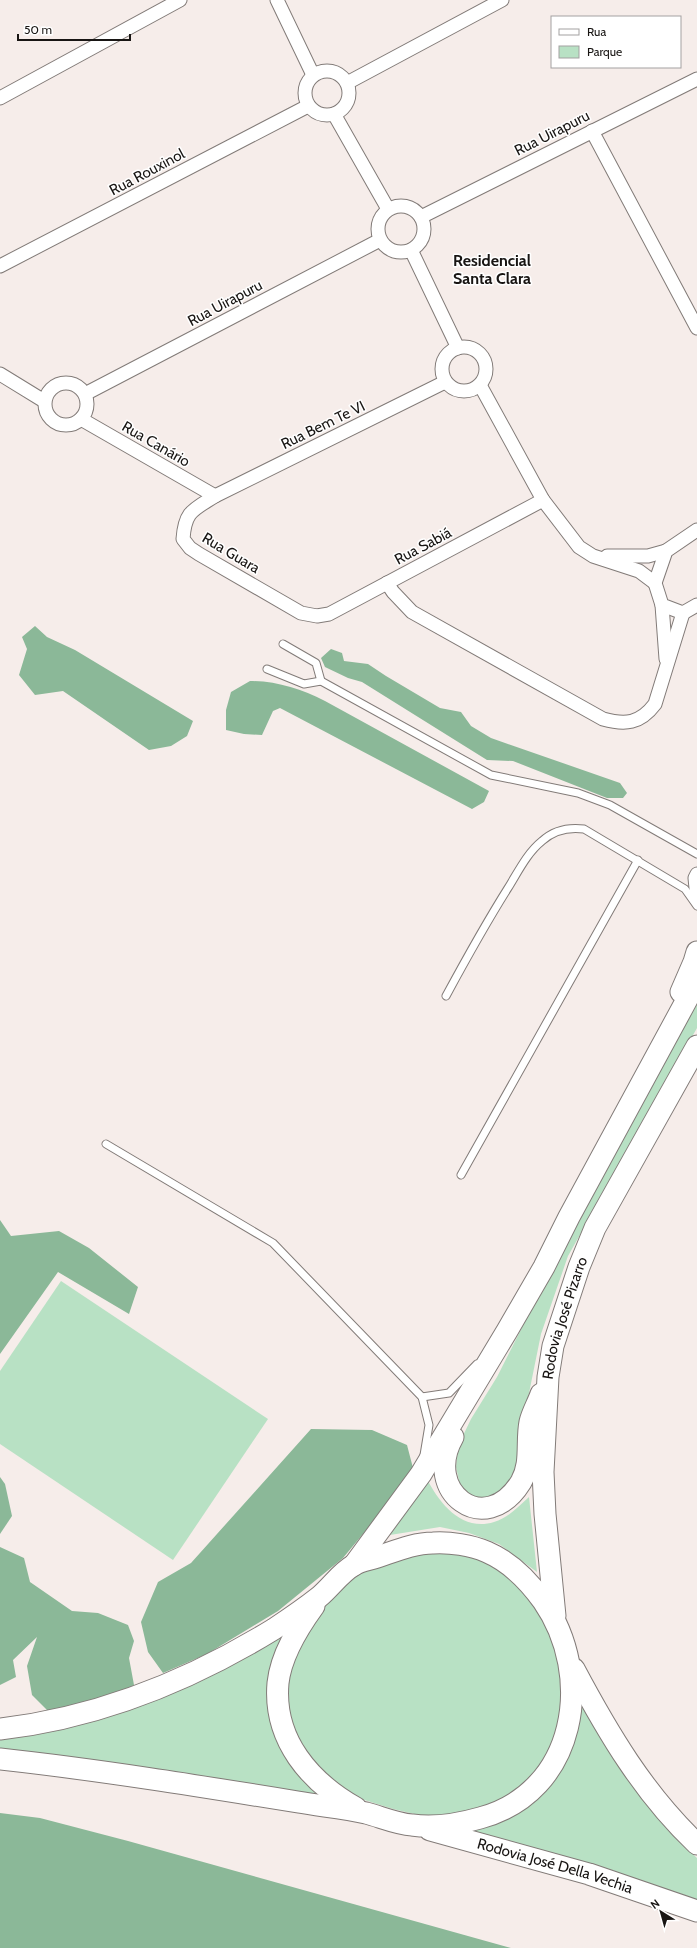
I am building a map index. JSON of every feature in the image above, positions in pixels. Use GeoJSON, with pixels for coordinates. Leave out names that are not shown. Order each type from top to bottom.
{"type":"FeatureCollection","features":[{"type":"Feature","properties":{"kind":"main road"},"geometry":{"type":"LineString","coordinates":[[667,1036],[677,998],[694,962],[697,952]]}},
{"type":"Feature","properties":{"kind":"main road"},"geometry":{"type":"LineString","coordinates":[[0,1729],[28,1726],[76,1716],[154,1690],[225,1656],[276,1628],[320,1597],[354,1564],[421,1474],[544,1267],[569,1217],[697,981]]}},
{"type":"Feature","properties":{"kind":"main road","name":"Rodovia José Pizarro"},"geometry":{"type":"LineString","coordinates":[[555,1618],[544,1500],[543,1472],[548,1377],[553,1346],[579,1267],[595,1228],[690,1066],[697,1046]]}},
{"type":"Feature","properties":{"kind":"main road"},"geometry":{"type":"LineString","coordinates":[[487,1362],[478,1393],[450,1442],[444,1458],[444,1470],[450,1488],[458,1498],[469,1505],[484,1509],[496,1506],[510,1496],[522,1480],[528,1460],[530,1422],[548,1377]]}},
{"type":"Feature","properties":{"kind":"main road"},"geometry":{"type":"LineString","coordinates":[[354,1564],[411,1546],[432,1542],[484,1550],[502,1560],[524,1576],[555,1618],[568,1658],[618,1749],[648,1791],[682,1830],[697,1844]]}},
{"type":"Feature","properties":{"kind":"main road"},"geometry":{"type":"LineString","coordinates":[[320,1597],[292,1641],[284,1662],[278,1683],[280,1718],[292,1748],[303,1766],[336,1797],[364,1813]]}},
{"type":"Feature","properties":{"kind":"main road"},"geometry":{"type":"LineString","coordinates":[[0,1759],[97,1770],[364,1813],[412,1825],[449,1824],[482,1818],[513,1805],[539,1784],[557,1759],[569,1726],[572,1692],[568,1658]]}},
{"type":"Feature","properties":{"kind":"main road","name":"Rodovia José Della Vechia"},"geometry":{"type":"LineString","coordinates":[[412,1825],[589,1874],[697,1911]]}},
{"type":"Feature","properties":{"kind":"street"},"geometry":{"type":"LineString","coordinates":[[0,98],[180,0]]}},
{"type":"Feature","properties":{"kind":"street"},"geometry":{"type":"LineString","coordinates":[[277,0],[313,75]]}},
{"type":"Feature","properties":{"kind":"street"},"geometry":{"type":"LineString","coordinates":[[347,83],[502,0]]}},
{"type":"Feature","properties":{"kind":"street"},"geometry":{"type":"LineString","coordinates":[[326,71],[332,71],[343,78],[347,83],[349,91],[345,105],[334,114],[320,114],[308,106],[304,93],[305,86],[313,75],[326,71]]}},
{"type":"Feature","properties":{"kind":"street","name":"Rua Uirapuru"},"geometry":{"type":"LineString","coordinates":[[421,217],[697,79]]}},
{"type":"Feature","properties":{"kind":"street","name":"Rua Rouxinol"},"geometry":{"type":"LineString","coordinates":[[0,266],[308,106]]}},
{"type":"Feature","properties":{"kind":"street"},"geometry":{"type":"LineString","coordinates":[[334,114],[388,209]]}},
{"type":"Feature","properties":{"kind":"street"},"geometry":{"type":"LineString","coordinates":[[592,131],[697,328]]}},
{"type":"Feature","properties":{"kind":"street"},"geometry":{"type":"LineString","coordinates":[[402,206],[410,207],[421,217],[424,232],[422,239],[411,250],[404,252],[390,250],[380,240],[377,227],[379,220],[388,209],[402,206]]}},
{"type":"Feature","properties":{"kind":"street","name":"Rua Uirapuru"},"geometry":{"type":"LineString","coordinates":[[85,394],[380,240]]}},
{"type":"Feature","properties":{"kind":"street"},"geometry":{"type":"LineString","coordinates":[[411,250],[458,348]]}},
{"type":"Feature","properties":{"kind":"street"},"geometry":{"type":"LineString","coordinates":[[458,348],[473,349],[483,358],[486,372],[480,385],[475,389],[462,392],[455,390],[445,382],[442,376],[443,361],[446,355],[458,348]]}},
{"type":"Feature","properties":{"kind":"street"},"geometry":{"type":"LineString","coordinates":[[0,374],[44,401]]}},
{"type":"Feature","properties":{"kind":"street","name":"Rua Bem Te VI"},"geometry":{"type":"LineString","coordinates":[[215,496],[445,382]]}},
{"type":"Feature","properties":{"kind":"street"},"geometry":{"type":"LineString","coordinates":[[62,383],[75,384],[85,394],[87,407],[81,419],[69,425],[56,423],[47,414],[44,401],[50,389],[62,383]]}},
{"type":"Feature","properties":{"kind":"street"},"geometry":{"type":"LineString","coordinates":[[480,385],[542,500],[579,547],[593,556],[639,571],[656,583]]}},
{"type":"Feature","properties":{"kind":"street","name":"Rua Canário"},"geometry":{"type":"LineString","coordinates":[[81,419],[215,496]]}},
{"type":"Feature","properties":{"kind":"street","name":"Rua Guara"},"geometry":{"type":"LineString","coordinates":[[215,496],[190,512],[184,526],[183,539],[190,548],[301,613],[317,616]]}},
{"type":"Feature","properties":{"kind":"street","name":"Rua Sabiá"},"geometry":{"type":"LineString","coordinates":[[317,616],[329,614],[542,500]]}},
{"type":"Feature","properties":{"kind":"street"},"geometry":{"type":"LineString","coordinates":[[593,556],[648,556],[666,551],[697,530]]}},
{"type":"Feature","properties":{"kind":"street"},"geometry":{"type":"LineString","coordinates":[[666,551],[656,583],[662,605],[666,666]]}},
{"type":"Feature","properties":{"kind":"street"},"geometry":{"type":"LineString","coordinates":[[387,583],[393,592],[412,612],[602,719],[620,723],[635,721],[648,713],[655,704],[682,613],[697,605]]}},
{"type":"Feature","properties":{"kind":"street"},"geometry":{"type":"LineString","coordinates":[[662,605],[682,613]]}},
{"type":"Feature","properties":{"kind":"street"},"geometry":{"type":"LineString","coordinates":[[696,876],[697,898]]}},
{"type":"Feature","properties":{"kind":"lane"},"geometry":{"type":"LineString","coordinates":[[283,644],[316,664],[321,681]]}},
{"type":"Feature","properties":{"kind":"lane"},"geometry":{"type":"LineString","coordinates":[[267,669],[304,684],[321,681],[490,775],[578,792],[610,806],[697,854]]}},
{"type":"Feature","properties":{"kind":"lane"},"geometry":{"type":"LineString","coordinates":[[446,996],[479,935],[526,858],[542,841],[559,830],[571,827],[584,829],[685,889],[697,906]]}},
{"type":"Feature","properties":{"kind":"lane"},"geometry":{"type":"LineString","coordinates":[[461,1175],[638,860]]}},
{"type":"Feature","properties":{"kind":"lane"},"geometry":{"type":"LineString","coordinates":[[685,889],[696,876]]}},
{"type":"Feature","properties":{"kind":"lane"},"geometry":{"type":"LineString","coordinates":[[106,1144],[273,1243],[422,1397],[429,1425],[421,1474]]}},
{"type":"Feature","properties":{"kind":"lane"},"geometry":{"type":"LineString","coordinates":[[422,1397],[449,1393],[501,1340]]}},
{"type":"Feature","properties":{"kind":"green space"},"geometry":{"type":"Polygon","coordinates":[[[35,626],[47,637],[75,650],[193,721],[187,736],[171,746],[149,750],[63,691],[35,695],[19,675],[27,649],[22,637],[35,626]]]}},
{"type":"Feature","properties":{"kind":"green space"},"geometry":{"type":"Polygon","coordinates":[[[331,649],[342,653],[344,661],[368,664],[440,708],[461,712],[471,726],[491,738],[620,783],[627,793],[623,798],[607,798],[513,761],[487,760],[362,682],[348,678],[325,667],[321,658],[331,649]]]}},
{"type":"Feature","properties":{"kind":"green space"},"geometry":{"type":"Polygon","coordinates":[[[250,681],[270,682],[289,686],[325,701],[489,791],[484,802],[472,809],[280,708],[273,711],[262,735],[244,734],[226,730],[226,710],[231,692],[250,681]]]}},
{"type":"Feature","properties":{"kind":"green space"},"geometry":{"type":"Polygon","coordinates":[[[697,1004],[697,1028],[568,1256],[541,1334],[527,1403],[518,1464],[508,1483],[496,1495],[475,1499],[466,1494],[460,1485],[456,1467],[458,1446],[471,1419],[497,1377],[575,1222],[697,1004]]]}},
{"type":"Feature","properties":{"kind":"green space"},"geometry":{"type":"Polygon","coordinates":[[[0,1220],[11,1236],[59,1231],[89,1248],[138,1287],[129,1314],[58,1272],[0,1354],[0,1220]]]}},
{"type":"Feature","properties":{"kind":"green space"},"geometry":{"type":"Polygon","coordinates":[[[61,1281],[268,1419],[173,1560],[0,1444],[0,1371],[61,1281]]]}},
{"type":"Feature","properties":{"kind":"green space"},"geometry":{"type":"Polygon","coordinates":[[[311,1429],[372,1430],[407,1445],[413,1468],[382,1511],[343,1558],[278,1611],[207,1654],[163,1673],[148,1652],[141,1622],[158,1582],[191,1563],[311,1429]]]}},
{"type":"Feature","properties":{"kind":"green space"},"geometry":{"type":"Polygon","coordinates":[[[0,1477],[5,1484],[12,1516],[0,1534],[0,1477]]]}},
{"type":"Feature","properties":{"kind":"green space"},"geometry":{"type":"Polygon","coordinates":[[[427,1479],[445,1506],[462,1519],[472,1523],[482,1524],[494,1522],[504,1518],[529,1497],[537,1572],[499,1544],[469,1533],[440,1527],[390,1535],[427,1479]]]}},
{"type":"Feature","properties":{"kind":"green space"},"geometry":{"type":"Polygon","coordinates":[[[0,1547],[24,1558],[30,1582],[72,1611],[98,1613],[128,1625],[134,1641],[129,1658],[134,1685],[119,1694],[51,1714],[32,1695],[27,1666],[37,1637],[13,1660],[16,1677],[0,1685],[0,1547]]]}},
{"type":"Feature","properties":{"kind":"green space"},"geometry":{"type":"Polygon","coordinates":[[[449,1550],[484,1560],[518,1580],[538,1606],[554,1642],[565,1686],[565,1713],[537,1779],[480,1813],[427,1817],[393,1809],[358,1798],[333,1784],[298,1746],[284,1691],[297,1646],[323,1603],[359,1570],[413,1553],[449,1550]]]}},
{"type":"Feature","properties":{"kind":"green space"},"geometry":{"type":"Polygon","coordinates":[[[297,1622],[273,1711],[329,1798],[0,1749],[0,1740],[50,1732],[125,1711],[190,1684],[297,1622]]]}},
{"type":"Feature","properties":{"kind":"green space"},"geometry":{"type":"Polygon","coordinates":[[[579,1696],[619,1760],[647,1801],[679,1840],[697,1858],[697,1904],[461,1830],[518,1811],[554,1779],[572,1747],[578,1724],[579,1696]]]}},
{"type":"Feature","properties":{"kind":"green space"},"geometry":{"type":"Polygon","coordinates":[[[0,1813],[40,1818],[128,1841],[511,1948],[0,1948],[0,1813]]]}},
{"type":"Feature","properties":{"kind":"district","name":"Residencial Santa Clara"},"geometry":{"type":"Point","coordinates":[492,269]}}]}
